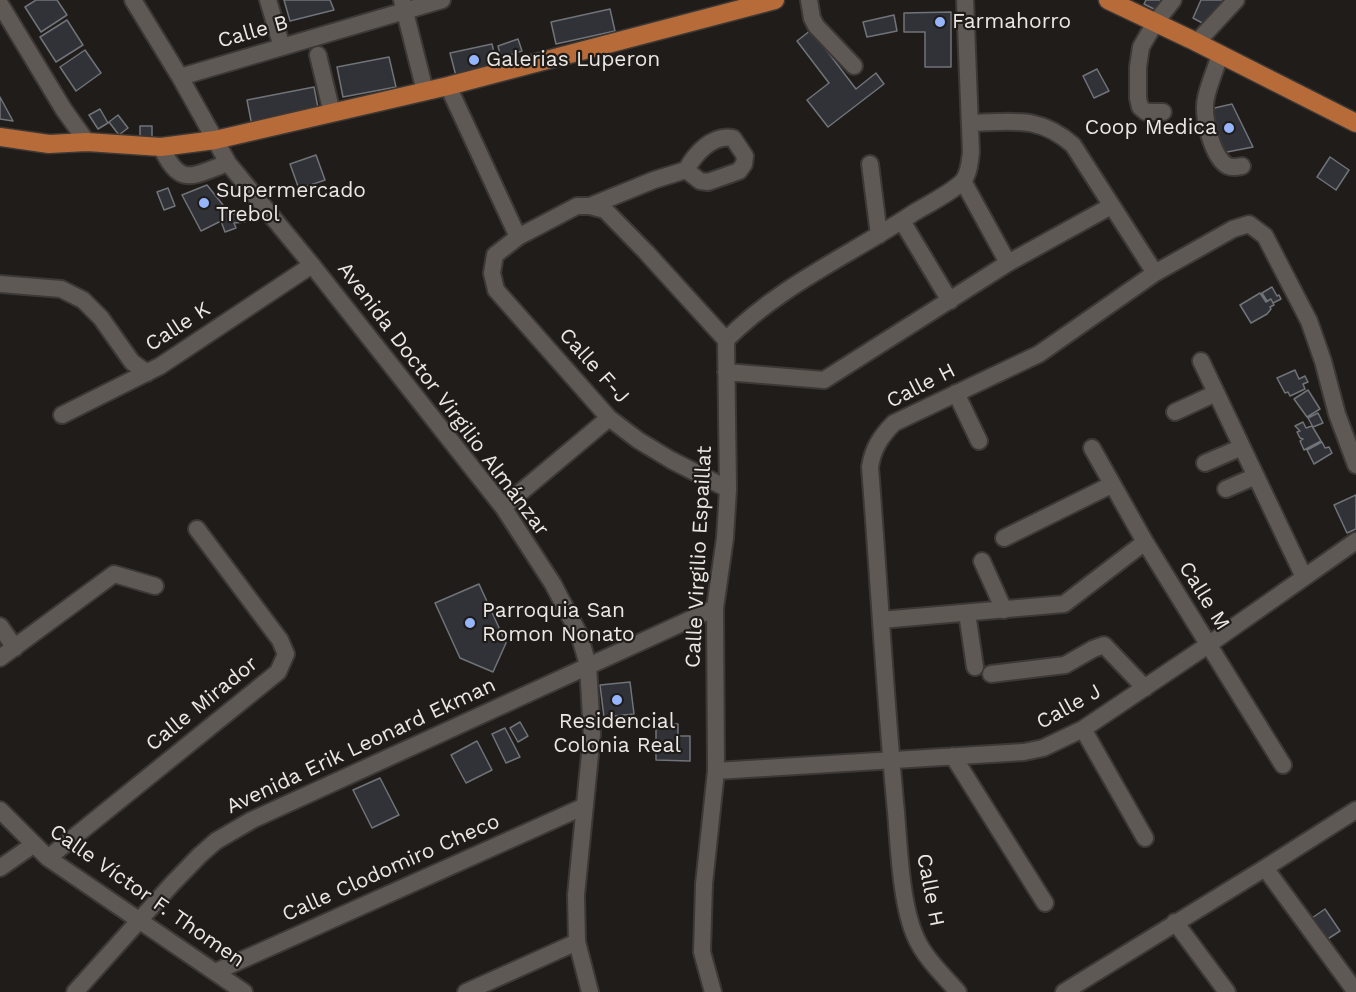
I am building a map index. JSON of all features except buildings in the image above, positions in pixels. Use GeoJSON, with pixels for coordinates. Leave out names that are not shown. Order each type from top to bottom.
{"type":"FeatureCollection","features":[{"type":"Feature","properties":{"kind":"main road"},"geometry":{"type":"LineString","coordinates":[[0,137],[49,144],[87,142],[161,147],[214,140],[447,86],[740,5],[775,0]]}},
{"type":"Feature","properties":{"kind":"main road"},"geometry":{"type":"LineString","coordinates":[[1119,2],[1155,23],[1356,123]]}},
{"type":"Feature","properties":{"kind":"street","name":"Avenida Doctor Virgilio Almánzar"},"geometry":{"type":"LineString","coordinates":[[133,0],[180,76],[228,163],[503,507],[553,584],[579,634],[588,664],[592,734],[576,895],[577,942],[590,992]]}},
{"type":"Feature","properties":{"kind":"street"},"geometry":{"type":"LineString","coordinates":[[268,0],[282,47]]}},
{"type":"Feature","properties":{"kind":"street","name":"Calle B"},"geometry":{"type":"LineString","coordinates":[[180,76],[282,47],[404,6],[442,0]]}},
{"type":"Feature","properties":{"kind":"street"},"geometry":{"type":"LineString","coordinates":[[810,0],[812,18],[816,26],[854,66]]}},
{"type":"Feature","properties":{"kind":"street"},"geometry":{"type":"LineString","coordinates":[[447,86],[518,237],[577,206],[590,206],[605,210],[726,339],[746,319],[769,302],[963,181],[971,152],[965,0]]}},
{"type":"Feature","properties":{"kind":"street"},"geometry":{"type":"LineString","coordinates":[[1163,112],[1146,112],[1140,107],[1138,67],[1141,47],[1155,23],[1173,0]]}},
{"type":"Feature","properties":{"kind":"street"},"geometry":{"type":"LineString","coordinates":[[1197,42],[1236,0]]}},
{"type":"Feature","properties":{"kind":"street"},"geometry":{"type":"LineString","coordinates":[[0,4],[64,110],[87,142]]}},
{"type":"Feature","properties":{"kind":"street"},"geometry":{"type":"LineString","coordinates":[[404,6],[425,91]]}},
{"type":"Feature","properties":{"kind":"street"},"geometry":{"type":"LineString","coordinates":[[1220,54],[1206,99],[1205,112],[1210,136],[1219,158],[1227,165],[1242,166]]}},
{"type":"Feature","properties":{"kind":"street"},"geometry":{"type":"LineString","coordinates":[[318,55],[332,113]]}},
{"type":"Feature","properties":{"kind":"street"},"geometry":{"type":"LineString","coordinates":[[49,144],[61,135],[64,110]]}},
{"type":"Feature","properties":{"kind":"street"},"geometry":{"type":"LineString","coordinates":[[970,123],[1026,122],[1059,132],[1073,145],[1155,273]]}},
{"type":"Feature","properties":{"kind":"street"},"geometry":{"type":"LineString","coordinates":[[161,147],[170,165],[179,173],[190,176],[228,163]]}},
{"type":"Feature","properties":{"kind":"street"},"geometry":{"type":"LineString","coordinates":[[870,164],[879,235]]}},
{"type":"Feature","properties":{"kind":"street"},"geometry":{"type":"LineString","coordinates":[[590,206],[686,170]]}},
{"type":"Feature","properties":{"kind":"street"},"geometry":{"type":"LineString","coordinates":[[963,181],[1008,263]]}},
{"type":"Feature","properties":{"kind":"street"},"geometry":{"type":"LineString","coordinates":[[726,372],[824,380],[1008,263],[1111,206]]}},
{"type":"Feature","properties":{"kind":"street"},"geometry":{"type":"LineString","coordinates":[[902,221],[950,301]]}},
{"type":"Feature","properties":{"kind":"street","name":"Calle H"},"geometry":{"type":"LineString","coordinates":[[958,992],[926,955],[916,938],[902,879],[870,467],[873,451],[883,434],[894,423],[1039,354],[1155,273],[1244,224],[1254,226],[1265,236],[1309,321],[1326,370],[1337,414],[1356,465]]}},
{"type":"Feature","properties":{"kind":"street","name":"Calle F-J"},"geometry":{"type":"LineString","coordinates":[[518,237],[495,255],[492,273],[496,290],[609,418],[663,455],[728,489]]}},
{"type":"Feature","properties":{"kind":"street","name":"Calle K"},"geometry":{"type":"LineString","coordinates":[[62,415],[147,373],[312,266]]}},
{"type":"Feature","properties":{"kind":"street"},"geometry":{"type":"LineString","coordinates":[[0,284],[61,289],[83,300],[101,318],[132,362],[147,373]]}},
{"type":"Feature","properties":{"kind":"street","name":"Calle Virgilio Espaillat"},"geometry":{"type":"LineString","coordinates":[[713,992],[702,952],[704,884],[716,771],[715,608],[725,538],[728,489],[726,339]]}},
{"type":"Feature","properties":{"kind":"street"},"geometry":{"type":"LineString","coordinates":[[1201,361],[1304,577]]}},
{"type":"Feature","properties":{"kind":"street"},"geometry":{"type":"LineString","coordinates":[[956,393],[979,441]]}},
{"type":"Feature","properties":{"kind":"street"},"geometry":{"type":"LineString","coordinates":[[1175,412],[1216,393]]}},
{"type":"Feature","properties":{"kind":"street"},"geometry":{"type":"LineString","coordinates":[[503,507],[609,418]]}},
{"type":"Feature","properties":{"kind":"street"},"geometry":{"type":"LineString","coordinates":[[1205,463],[1242,447]]}},
{"type":"Feature","properties":{"kind":"street","name":"Calle M"},"geometry":{"type":"LineString","coordinates":[[1092,448],[1145,542],[1283,765]]}},
{"type":"Feature","properties":{"kind":"street"},"geometry":{"type":"LineString","coordinates":[[1227,489],[1256,476]]}},
{"type":"Feature","properties":{"kind":"street"},"geometry":{"type":"LineString","coordinates":[[1004,538],[1111,485]]}},
{"type":"Feature","properties":{"kind":"street","name":"Calle Mirador"},"geometry":{"type":"LineString","coordinates":[[48,858],[278,672],[286,654],[280,640],[197,529]]}},
{"type":"Feature","properties":{"kind":"street"},"geometry":{"type":"LineString","coordinates":[[882,620],[1064,604],[1145,542]]}},
{"type":"Feature","properties":{"kind":"street","name":"Calle J"},"geometry":{"type":"LineString","coordinates":[[716,771],[1024,752],[1043,748],[1060,742],[1083,729],[1304,577],[1353,549]]}},
{"type":"Feature","properties":{"kind":"street"},"geometry":{"type":"LineString","coordinates":[[982,561],[1004,610]]}},
{"type":"Feature","properties":{"kind":"street"},"geometry":{"type":"LineString","coordinates":[[0,658],[114,574],[155,586]]}},
{"type":"Feature","properties":{"kind":"street","name":"Avenida Erik Leonard Ekman"},"geometry":{"type":"LineString","coordinates":[[75,992],[208,848],[252,820],[588,664],[715,608]]}},
{"type":"Feature","properties":{"kind":"street"},"geometry":{"type":"LineString","coordinates":[[967,613],[983,670],[1065,665],[1104,645],[1145,688]]}},
{"type":"Feature","properties":{"kind":"street"},"geometry":{"type":"LineString","coordinates":[[0,626],[15,648]]}},
{"type":"Feature","properties":{"kind":"street"},"geometry":{"type":"LineString","coordinates":[[1083,729],[1145,838]]}},
{"type":"Feature","properties":{"kind":"street"},"geometry":{"type":"LineString","coordinates":[[953,756],[1045,903]]}},
{"type":"Feature","properties":{"kind":"street","name":"Calle Clodomiro Checo"},"geometry":{"type":"LineString","coordinates":[[215,972],[585,806]]}},
{"type":"Feature","properties":{"kind":"street","name":"Calle Víctor F. Thomen"},"geometry":{"type":"LineString","coordinates":[[0,810],[48,858],[244,992]]}},
{"type":"Feature","properties":{"kind":"street"},"geometry":{"type":"LineString","coordinates":[[1064,992],[1356,810]]}},
{"type":"Feature","properties":{"kind":"street"},"geometry":{"type":"LineString","coordinates":[[0,868],[33,845]]}},
{"type":"Feature","properties":{"kind":"street"},"geometry":{"type":"LineString","coordinates":[[1265,868],[1356,992]]}},
{"type":"Feature","properties":{"kind":"street"},"geometry":{"type":"LineString","coordinates":[[1175,922],[1227,992]]}},
{"type":"Feature","properties":{"kind":"street"},"geometry":{"type":"LineString","coordinates":[[466,992],[577,942]]}},
{"type":"Feature","properties":{"kind":"place","name":"Farmahorro"},"geometry":{"type":"Point","coordinates":[940,22]}},
{"type":"Feature","properties":{"kind":"place","name":"Galerias Luperon"},"geometry":{"type":"Point","coordinates":[474,60]}},
{"type":"Feature","properties":{"kind":"place","name":"Coop Medica"},"geometry":{"type":"Point","coordinates":[1229,128]}},
{"type":"Feature","properties":{"kind":"place","name":"Supermercado Trebol"},"geometry":{"type":"Point","coordinates":[204,203]}},
{"type":"Feature","properties":{"kind":"place","name":"Parroquia San Romon Nonato"},"geometry":{"type":"Point","coordinates":[470,623]}},
{"type":"Feature","properties":{"kind":"place","name":"Residencial Colonia Real"},"geometry":{"type":"Point","coordinates":[617,700]}}]}
